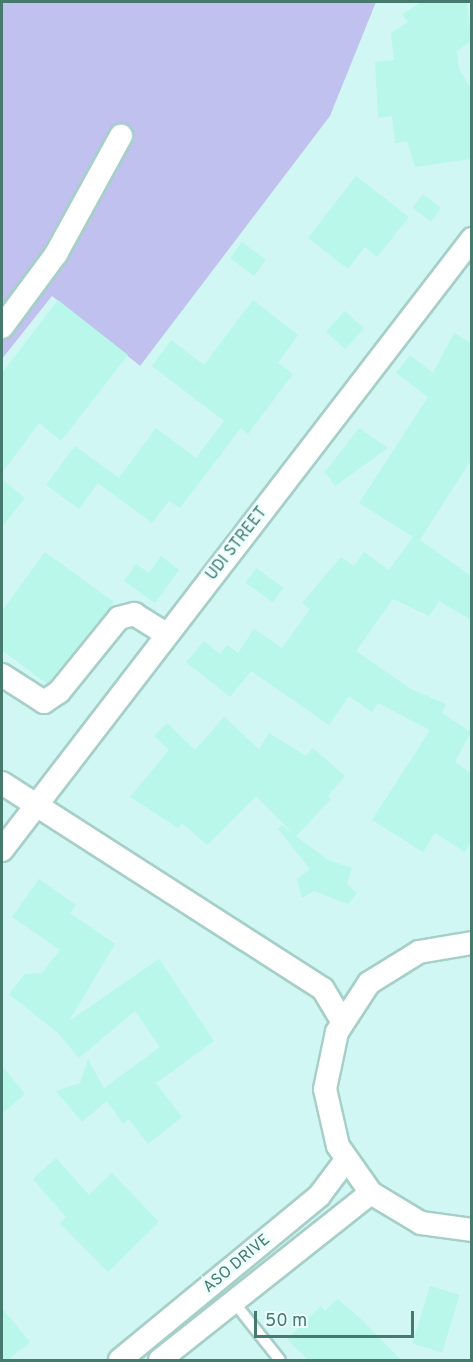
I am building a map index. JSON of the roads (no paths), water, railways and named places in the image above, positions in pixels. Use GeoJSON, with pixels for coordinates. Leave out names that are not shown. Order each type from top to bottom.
{"type":"FeatureCollection","features":[{"type":"Feature","properties":{"kind":"street"},"geometry":{"type":"LineString","coordinates":[[2,327],[57,254],[121,136]]}},
{"type":"Feature","properties":{"kind":"street","name":"UDI STREET"},"geometry":{"type":"LineString","coordinates":[[2,850],[471,239]]}},
{"type":"Feature","properties":{"kind":"street"},"geometry":{"type":"LineString","coordinates":[[2,675],[44,702],[59,692],[119,618],[134,614],[167,634]]}},
{"type":"Feature","properties":{"kind":"street"},"geometry":{"type":"LineString","coordinates":[[2,783],[34,807],[323,989],[342,1021]]}},
{"type":"Feature","properties":{"kind":"street"},"geometry":{"type":"LineString","coordinates":[[471,943],[419,952],[392,965],[369,983],[342,1021],[328,1060],[325,1089],[328,1118],[346,1160],[371,1193],[422,1223],[471,1230]]}},
{"type":"Feature","properties":{"kind":"street","name":"ASO DRIVE"},"geometry":{"type":"LineString","coordinates":[[120,1360],[319,1196],[346,1160]]}},
{"type":"Feature","properties":{"kind":"street","name":"ASO DRIVE"},"geometry":{"type":"LineString","coordinates":[[160,1360],[371,1193]]}},
{"type":"Feature","properties":{"kind":"lane"},"geometry":{"type":"LineString","coordinates":[[233,1301],[280,1360]]}}]}
